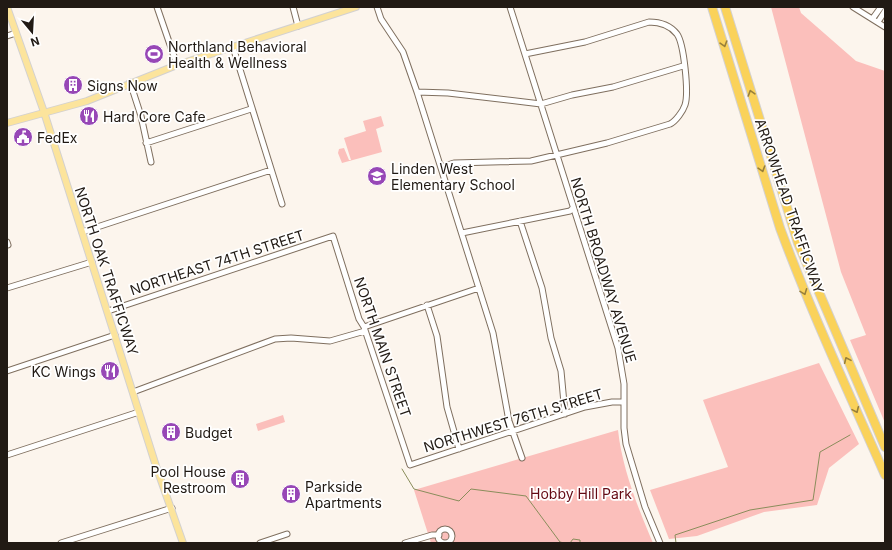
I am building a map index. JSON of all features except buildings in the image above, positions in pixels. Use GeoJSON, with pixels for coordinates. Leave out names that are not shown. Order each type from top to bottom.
{"type":"FeatureCollection","features":[{"type":"Feature","properties":{"kind":"highway","name":"ARROWHEAD TRAFFICWAY"},"geometry":{"type":"LineString","coordinates":[[712,7],[790,255],[807,300],[885,475]]}},
{"type":"Feature","properties":{"kind":"highway","name":"ARROWHEAD TRAFFICWAY"},"geometry":{"type":"LineString","coordinates":[[725,7],[798,243],[885,447]]}},
{"type":"Feature","properties":{"kind":"main road","name":"NORTH OAK TRAFFICWAY"},"geometry":{"type":"LineString","coordinates":[[7,7],[44,112],[139,412],[183,543]]}},
{"type":"Feature","properties":{"kind":"main road"},"geometry":{"type":"LineString","coordinates":[[7,123],[87,101],[130,82],[177,65],[356,7]]}},
{"type":"Feature","properties":{"kind":"street"},"geometry":{"type":"LineString","coordinates":[[157,7],[177,65]]}},
{"type":"Feature","properties":{"kind":"street"},"geometry":{"type":"LineString","coordinates":[[293,7],[298,26]]}},
{"type":"Feature","properties":{"kind":"street"},"geometry":{"type":"LineString","coordinates":[[377,7],[381,18],[403,52],[417,92],[493,334],[506,405],[522,458]]}},
{"type":"Feature","properties":{"kind":"street","name":"NORTH BROADWAY AVENUE"},"geometry":{"type":"LineString","coordinates":[[510,7],[618,348],[624,384],[624,428],[632,466],[645,507],[660,543]]}},
{"type":"Feature","properties":{"kind":"street"},"geometry":{"type":"LineString","coordinates":[[853,7],[885,27]]}},
{"type":"Feature","properties":{"kind":"street"},"geometry":{"type":"LineString","coordinates":[[872,18],[881,7]]}},
{"type":"Feature","properties":{"kind":"street"},"geometry":{"type":"LineString","coordinates":[[878,22],[885,12]]}},
{"type":"Feature","properties":{"kind":"street"},"geometry":{"type":"LineString","coordinates":[[441,167],[454,163],[520,162],[557,156],[668,125],[675,121],[685,105],[686,99],[679,38],[673,30],[665,25],[649,22],[585,42],[525,54]]}},
{"type":"Feature","properties":{"kind":"street"},"geometry":{"type":"LineString","coordinates":[[7,36],[16,33]]}},
{"type":"Feature","properties":{"kind":"street"},"geometry":{"type":"LineString","coordinates":[[232,47],[282,204]]}},
{"type":"Feature","properties":{"kind":"street"},"geometry":{"type":"LineString","coordinates":[[417,92],[448,93],[541,104],[572,95],[613,87],[683,66]]}},
{"type":"Feature","properties":{"kind":"street"},"geometry":{"type":"LineString","coordinates":[[130,82],[141,116],[146,143],[152,162]]}},
{"type":"Feature","properties":{"kind":"street"},"geometry":{"type":"LineString","coordinates":[[146,143],[251,109]]}},
{"type":"Feature","properties":{"kind":"street"},"geometry":{"type":"LineString","coordinates":[[82,232],[271,170]]}},
{"type":"Feature","properties":{"kind":"street"},"geometry":{"type":"LineString","coordinates":[[462,233],[570,211],[574,208]]}},
{"type":"Feature","properties":{"kind":"street"},"geometry":{"type":"LineString","coordinates":[[520,221],[542,288],[551,338],[561,371],[564,414]]}},
{"type":"Feature","properties":{"kind":"street","name":"NORTHEAST 74TH STREET"},"geometry":{"type":"LineString","coordinates":[[108,311],[333,236]]}},
{"type":"Feature","properties":{"kind":"street","name":"NORTH MAIN STREET"},"geometry":{"type":"LineString","coordinates":[[333,236],[359,319],[364,329],[410,465]]}},
{"type":"Feature","properties":{"kind":"street"},"geometry":{"type":"LineString","coordinates":[[7,288],[92,262]]}},
{"type":"Feature","properties":{"kind":"street"},"geometry":{"type":"LineString","coordinates":[[133,392],[275,338],[330,341],[427,305],[479,288]]}},
{"type":"Feature","properties":{"kind":"street"},"geometry":{"type":"LineString","coordinates":[[427,305],[437,336],[447,407],[459,449]]}},
{"type":"Feature","properties":{"kind":"street"},"geometry":{"type":"LineString","coordinates":[[7,371],[115,335]]}},
{"type":"Feature","properties":{"kind":"street","name":"NORTHWEST 76TH STREET"},"geometry":{"type":"LineString","coordinates":[[410,465],[564,414],[595,405],[624,402]]}},
{"type":"Feature","properties":{"kind":"street"},"geometry":{"type":"LineString","coordinates":[[7,455],[139,412]]}},
{"type":"Feature","properties":{"kind":"street"},"geometry":{"type":"LineString","coordinates":[[61,543],[172,508]]}},
{"type":"Feature","properties":{"kind":"street"},"geometry":{"type":"LineString","coordinates":[[260,543],[287,534]]}},
{"type":"Feature","properties":{"kind":"street"},"geometry":{"type":"LineString","coordinates":[[405,543],[432,535],[439,536]]}},
{"type":"Feature","properties":{"kind":"green space"},"geometry":{"type":"Polygon","coordinates":[[[771,7],[799,7],[801,13],[856,61],[885,71],[885,423],[850,340],[866,335],[841,272],[771,7]]]}},
{"type":"Feature","properties":{"kind":"green space"},"geometry":{"type":"Polygon","coordinates":[[[381,116],[384,126],[376,129],[382,152],[342,163],[338,153],[339,149],[344,148],[349,160],[351,160],[344,138],[366,131],[363,121],[381,116]]]}},
{"type":"Feature","properties":{"kind":"green space"},"geometry":{"type":"Polygon","coordinates":[[[819,363],[859,444],[829,468],[817,505],[764,512],[697,536],[669,539],[650,490],[728,467],[703,400],[819,363]]]}},
{"type":"Feature","properties":{"kind":"green space"},"geometry":{"type":"Polygon","coordinates":[[[283,415],[285,422],[258,431],[256,424],[283,415]]]}},
{"type":"Feature","properties":{"kind":"green space","name":"Hobby Hill Park"},"geometry":{"type":"Polygon","coordinates":[[[618,430],[627,473],[636,502],[653,543],[431,543],[414,490],[618,430]]]}},
{"type":"Feature","properties":{"kind":"waterway"},"geometry":{"type":"LineString","coordinates":[[676,543],[675,535],[750,510],[813,500],[820,452],[850,435]]}},
{"type":"Feature","properties":{"kind":"waterway"},"geometry":{"type":"LineString","coordinates":[[402,469],[414,489],[459,501],[471,489],[526,496],[560,542],[564,543]]}},
{"type":"Feature","properties":{"kind":"waterway"},"geometry":{"type":"LineString","coordinates":[[570,543],[573,539],[580,540],[580,543]]}},
{"type":"Feature","properties":{"kind":"place","name":"Northland Behavioral Health & Wellness"},"geometry":{"type":"Point","coordinates":[154,54]}},
{"type":"Feature","properties":{"kind":"place","name":"Signs Now"},"geometry":{"type":"Point","coordinates":[73,85]}},
{"type":"Feature","properties":{"kind":"place","name":"Hard Core Cafe"},"geometry":{"type":"Point","coordinates":[89,116]}},
{"type":"Feature","properties":{"kind":"place","name":"FedEx"},"geometry":{"type":"Point","coordinates":[23,137]}},
{"type":"Feature","properties":{"kind":"place","name":"Linden West Elementary School"},"geometry":{"type":"Point","coordinates":[377,176]}},
{"type":"Feature","properties":{"kind":"place","name":"KC Wings"},"geometry":{"type":"Point","coordinates":[110,371]}},
{"type":"Feature","properties":{"kind":"place","name":"Budget"},"geometry":{"type":"Point","coordinates":[171,432]}},
{"type":"Feature","properties":{"kind":"place","name":"Pool House Restroom"},"geometry":{"type":"Point","coordinates":[240,479]}},
{"type":"Feature","properties":{"kind":"place","name":"Parkside Apartments"},"geometry":{"type":"Point","coordinates":[291,494]}}]}
